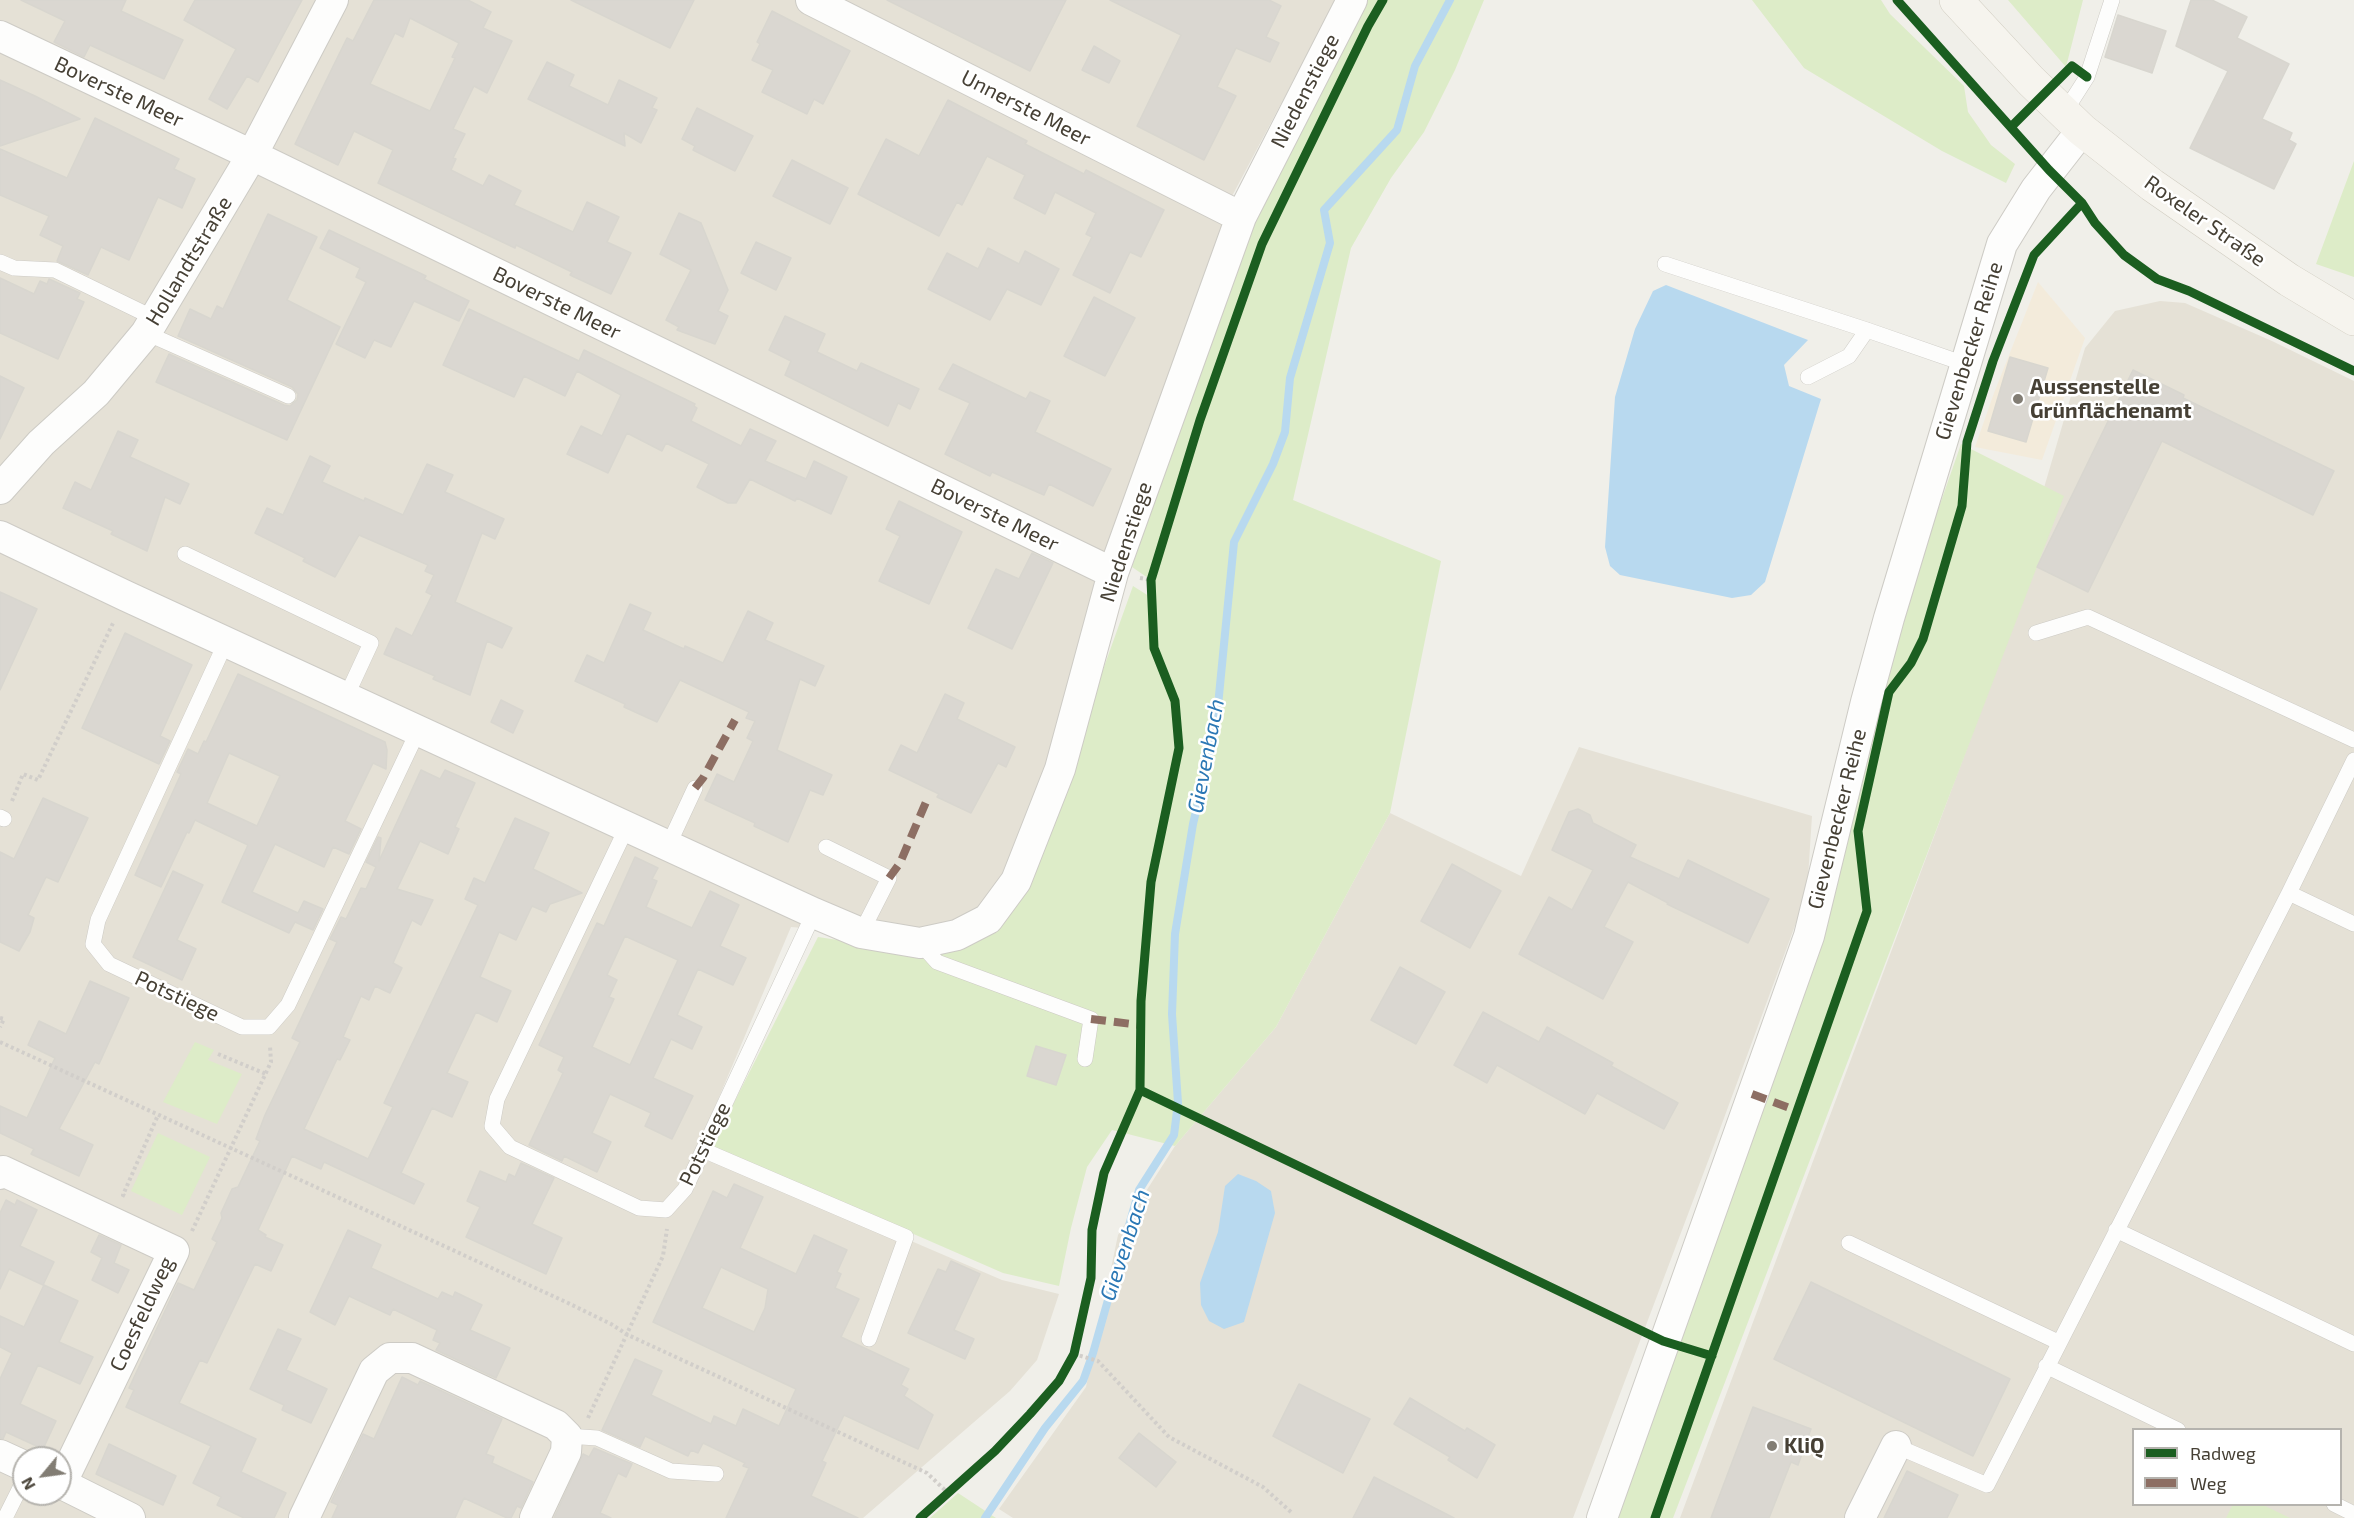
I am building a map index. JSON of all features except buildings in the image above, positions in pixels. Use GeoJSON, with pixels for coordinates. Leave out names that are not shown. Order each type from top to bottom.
{"type":"FeatureCollection","features":[{"type":"Feature","properties":{"kind":"main road","name":"Roxeler Straße"},"geometry":{"type":"LineString","coordinates":[[1956,0],[2015,65],[2073,122],[2152,185],[2289,280],[2354,319]]}},
{"type":"Feature","properties":{"kind":"street","name":"Hollandtstraße"},"geometry":{"type":"LineString","coordinates":[[0,489],[41,443],[96,393],[151,326],[252,155],[333,0]]}},
{"type":"Feature","properties":{"kind":"street","name":"Unnerste Meer"},"geometry":{"type":"LineString","coordinates":[[811,0],[1241,217]]}},
{"type":"Feature","properties":{"kind":"street","name":"Niedenstiege"},"geometry":{"type":"LineString","coordinates":[[813,913],[861,933],[920,943],[957,935],[988,919],[1016,881],[1060,769],[1113,573],[1241,217],[1352,0]]}},
{"type":"Feature","properties":{"kind":"street","name":"Boverste Meer"},"geometry":{"type":"LineString","coordinates":[[0,36],[252,155],[1113,573]]}},
{"type":"Feature","properties":{"kind":"street","name":"Gievenbecker Reihe"},"geometry":{"type":"LineString","coordinates":[[1602,1518],[1809,936],[1866,702],[2002,244],[2073,122]]}},
{"type":"Feature","properties":{"kind":"street"},"geometry":{"type":"LineString","coordinates":[[0,536],[813,913]]}},
{"type":"Feature","properties":{"kind":"street","name":"Coesfeldweg"},"geometry":{"type":"LineString","coordinates":[[0,1174],[3,1171],[174,1251],[72,1461]]}},
{"type":"Feature","properties":{"kind":"street"},"geometry":{"type":"LineString","coordinates":[[304,1518],[374,1371],[390,1358],[412,1358],[556,1425],[567,1436],[566,1452],[535,1518]]}},
{"type":"Feature","properties":{"kind":"street"},"geometry":{"type":"LineString","coordinates":[[1860,1518],[1896,1446]]}},
{"type":"Feature","properties":{"kind":"street","name":"Coesfeldweg"},"geometry":{"type":"LineString","coordinates":[[72,1489],[130,1518]]}},
{"type":"Feature","properties":{"kind":"lane"},"geometry":{"type":"LineString","coordinates":[[2073,122],[2112,0]]}},
{"type":"Feature","properties":{"kind":"lane"},"geometry":{"type":"LineString","coordinates":[[0,262],[14,268],[55,270],[151,326],[288,396]]}},
{"type":"Feature","properties":{"kind":"lane"},"geometry":{"type":"LineString","coordinates":[[1665,264],[1965,364]]}},
{"type":"Feature","properties":{"kind":"lane"},"geometry":{"type":"LineString","coordinates":[[1808,377],[1849,356],[1867,330]]}},
{"type":"Feature","properties":{"kind":"lane"},"geometry":{"type":"LineString","coordinates":[[185,554],[371,643],[346,697]]}},
{"type":"Feature","properties":{"kind":"lane"},"geometry":{"type":"LineString","coordinates":[[2036,633],[2088,617],[2354,740]]}},
{"type":"Feature","properties":{"kind":"lane","name":"Potstiege"},"geometry":{"type":"LineString","coordinates":[[226,642],[98,920],[93,944],[109,963],[242,1027],[269,1028]]}},
{"type":"Feature","properties":{"kind":"lane"},"geometry":{"type":"LineString","coordinates":[[269,1028],[288,1005],[418,731]]}},
{"type":"Feature","properties":{"kind":"lane"},"geometry":{"type":"LineString","coordinates":[[1896,1446],[1987,1485],[2289,893],[2354,760]]}},
{"type":"Feature","properties":{"kind":"lane"},"geometry":{"type":"LineString","coordinates":[[668,846],[695,788]]}},
{"type":"Feature","properties":{"kind":"lane"},"geometry":{"type":"LineString","coordinates":[[627,827],[497,1099],[492,1126],[510,1148],[639,1208],[666,1210]]}},
{"type":"Feature","properties":{"kind":"lane"},"geometry":{"type":"LineString","coordinates":[[826,847],[889,878],[861,933]]}},
{"type":"Feature","properties":{"kind":"lane"},"geometry":{"type":"LineString","coordinates":[[2289,893],[2354,924]]}},
{"type":"Feature","properties":{"kind":"lane","name":"Potstiege"},"geometry":{"type":"LineString","coordinates":[[666,1210],[685,1189],[813,913]]}},
{"type":"Feature","properties":{"kind":"lane"},"geometry":{"type":"LineString","coordinates":[[920,943],[937,962],[1091,1019],[1085,1059]]}},
{"type":"Feature","properties":{"kind":"lane"},"geometry":{"type":"LineString","coordinates":[[703,1150],[906,1237],[869,1339]]}},
{"type":"Feature","properties":{"kind":"lane"},"geometry":{"type":"LineString","coordinates":[[2116,1230],[2354,1344]]}},
{"type":"Feature","properties":{"kind":"lane"},"geometry":{"type":"LineString","coordinates":[[1849,1243],[2058,1342]]}},
{"type":"Feature","properties":{"kind":"lane"},"geometry":{"type":"LineString","coordinates":[[2046,1366],[2174,1428]]}},
{"type":"Feature","properties":{"kind":"lane"},"geometry":{"type":"LineString","coordinates":[[567,1436],[597,1438],[671,1471],[716,1474]]}},
{"type":"Feature","properties":{"kind":"lane"},"geometry":{"type":"LineString","coordinates":[[5,1518],[12,1504]]}},
{"type":"Feature","properties":{"kind":"lane"},"geometry":{"type":"LineString","coordinates":[[2338,1506],[2354,1514]]}},
{"type":"Feature","properties":{"kind":"path"},"geometry":{"type":"LineString","coordinates":[[2,818],[23,774],[38,780],[126,596]]}},
{"type":"Feature","properties":{"kind":"path"},"geometry":{"type":"LineString","coordinates":[[0,1017],[4,1019],[0,1027]]}},
{"type":"Feature","properties":{"kind":"path"},"geometry":{"type":"LineString","coordinates":[[174,1251],[194,1228],[266,1074],[271,1062],[269,1028]]}},
{"type":"Feature","properties":{"kind":"path"},"geometry":{"type":"LineString","coordinates":[[0,1042],[568,1302],[611,1323],[628,1335],[927,1473],[948,1493]]}},
{"type":"Feature","properties":{"kind":"path"},"geometry":{"type":"LineString","coordinates":[[218,1054],[266,1074]]}},
{"type":"Feature","properties":{"kind":"path"},"geometry":{"type":"LineString","coordinates":[[133,1200],[123,1195],[158,1115]]}},
{"type":"Feature","properties":{"kind":"path"},"geometry":{"type":"LineString","coordinates":[[567,1436],[586,1423],[663,1256],[668,1233],[666,1210]]}},
{"type":"Feature","properties":{"kind":"path"},"geometry":{"type":"LineString","coordinates":[[184,1223],[194,1228]]}},
{"type":"Feature","properties":{"kind":"path"},"geometry":{"type":"LineString","coordinates":[[1076,1355],[1098,1361],[1169,1437],[1263,1487],[1292,1513]]}},
{"type":"Feature","properties":{"kind":"shaded area"},"geometry":{"type":"Polygon","coordinates":[[[0,0],[1336,0],[1231,198],[1102,578],[1047,771],[1000,890],[962,921],[917,937],[791,927],[697,1149],[1002,1280],[1059,1294],[1037,1360],[1010,1391],[863,1518],[0,1518],[0,0]]]}},
{"type":"Feature","properties":{"kind":"shaded area"},"geometry":{"type":"Polygon","coordinates":[[[2038,282],[2085,338],[2042,460],[1975,447],[2038,282]]]}},
{"type":"Feature","properties":{"kind":"shaded area"},"geometry":{"type":"Polygon","coordinates":[[[2160,301],[2185,303],[2272,341],[2354,381],[2354,1518],[1680,1518],[1970,740],[2085,348],[2115,311],[2160,301]]]}},
{"type":"Feature","properties":{"kind":"shaded area"},"geometry":{"type":"Polygon","coordinates":[[[1579,747],[1812,816],[1807,893],[1573,1518],[1013,1518],[999,1509],[1086,1387],[1118,1235],[1175,1146],[1276,1027],[1390,813],[1521,876],[1579,747]]]}},
{"type":"Feature","properties":{"kind":"green space"},"geometry":{"type":"Polygon","coordinates":[[[1364,0],[1484,0],[1455,70],[1424,132],[1391,178],[1351,248],[1293,500],[1441,561],[1390,813],[1276,1027],[1175,1146],[1112,1130],[1087,1167],[1059,1286],[1003,1273],[712,1146],[818,937],[918,952],[992,925],[1090,706],[1133,586],[1152,598],[1151,580],[1132,567],[1200,358],[1238,254],[1364,0]]]}},
{"type":"Feature","properties":{"kind":"green space"},"geometry":{"type":"Polygon","coordinates":[[[1752,0],[1881,0],[1890,14],[1964,86],[1968,112],[1991,145],[2015,164],[2006,183],[1942,151],[1804,68],[1752,0]]]}},
{"type":"Feature","properties":{"kind":"green space"},"geometry":{"type":"Polygon","coordinates":[[[2008,0],[2083,0],[2066,67],[2008,0]]]}},
{"type":"Feature","properties":{"kind":"green space"},"geometry":{"type":"Polygon","coordinates":[[[2354,161],[2354,277],[2316,264],[2354,161]]]}},
{"type":"Feature","properties":{"kind":"green space"},"geometry":{"type":"Polygon","coordinates":[[[1961,444],[2064,496],[1673,1518],[1601,1518],[1876,688],[1961,444]]]}},
{"type":"Feature","properties":{"kind":"green space"},"geometry":{"type":"Polygon","coordinates":[[[195,1042],[214,1050],[208,1060],[242,1074],[217,1124],[163,1102],[195,1042]]]}},
{"type":"Feature","properties":{"kind":"green space"},"geometry":{"type":"Polygon","coordinates":[[[158,1133],[210,1157],[182,1215],[131,1191],[158,1133]]]}},
{"type":"Feature","properties":{"kind":"green space"},"geometry":{"type":"Polygon","coordinates":[[[958,1493],[996,1518],[930,1518],[958,1493]]]}},
{"type":"Feature","properties":{"kind":"green space"},"geometry":{"type":"Polygon","coordinates":[[[2232,1506],[2265,1506],[2290,1518],[2226,1518],[2232,1506]]]}},
{"type":"Feature","properties":{"kind":"water"},"geometry":{"type":"Polygon","coordinates":[[[1666,285],[1808,340],[1784,365],[1789,386],[1821,399],[1765,582],[1751,595],[1732,598],[1620,575],[1610,566],[1605,547],[1615,397],[1635,329],[1653,291],[1666,285]]]}},
{"type":"Feature","properties":{"kind":"water"},"geometry":{"type":"Polygon","coordinates":[[[1238,1174],[1256,1181],[1271,1191],[1275,1213],[1244,1322],[1224,1329],[1209,1321],[1201,1305],[1200,1283],[1218,1232],[1225,1186],[1238,1174]]]}},
{"type":"Feature","properties":{"kind":"waterway","name":"Gievenbach"},"geometry":{"type":"LineString","coordinates":[[985,1518],[1045,1428],[1083,1381],[1139,1190],[1174,1135],[1178,1103],[1172,1014],[1175,934],[1193,824],[1216,726],[1234,542],[1273,464],[1285,432],[1290,378],[1330,243],[1324,210],[1397,130],[1415,66],[1450,0]]}},
{"type":"Feature","properties":{"kind":"marked path"},"geometry":{"type":"LineString","coordinates":[[695,788],[703,778],[735,720]]}},
{"type":"Feature","properties":{"kind":"marked path"},"geometry":{"type":"LineString","coordinates":[[889,878],[900,863],[926,802]]}},
{"type":"Feature","properties":{"kind":"marked path"},"geometry":{"type":"LineString","coordinates":[[1091,1019],[1140,1025]]}},
{"type":"Feature","properties":{"kind":"marked path"},"geometry":{"type":"LineString","coordinates":[[1752,1094],[1798,1111]]}},
{"type":"Feature","properties":{"kind":"cycle path"},"geometry":{"type":"LineString","coordinates":[[920,1518],[995,1451],[1030,1414],[1059,1381],[1074,1354],[1091,1278],[1092,1230],[1104,1173],[1140,1090],[1141,1001],[1151,882],[1179,748],[1175,701],[1154,648],[1151,580],[1200,420],[1262,244],[1368,26],[1383,0]]}},
{"type":"Feature","properties":{"kind":"cycle path"},"geometry":{"type":"LineString","coordinates":[[1897,0],[2049,170],[2082,203],[2095,223],[2124,255],[2157,279],[2189,291],[2354,371]]}},
{"type":"Feature","properties":{"kind":"cycle path"},"geometry":{"type":"LineString","coordinates":[[2011,127],[2072,66],[2087,77]]}},
{"type":"Feature","properties":{"kind":"cycle path"},"geometry":{"type":"LineString","coordinates":[[1655,1518],[1867,911],[1858,831],[1889,692],[1911,663],[1923,639],[1962,506],[1967,442],[1993,361],[2034,255],[2082,203]]}},
{"type":"Feature","properties":{"kind":"cycle path"},"geometry":{"type":"LineString","coordinates":[[1140,1090],[1663,1341],[1712,1356]]}},
{"type":"Feature","properties":{"kind":"place","name":"Aussenstelle Grünflächenamt"},"geometry":{"type":"Point","coordinates":[2018,399]}},
{"type":"Feature","properties":{"kind":"place","name":"KliQ"},"geometry":{"type":"Point","coordinates":[1772,1446]}}]}
